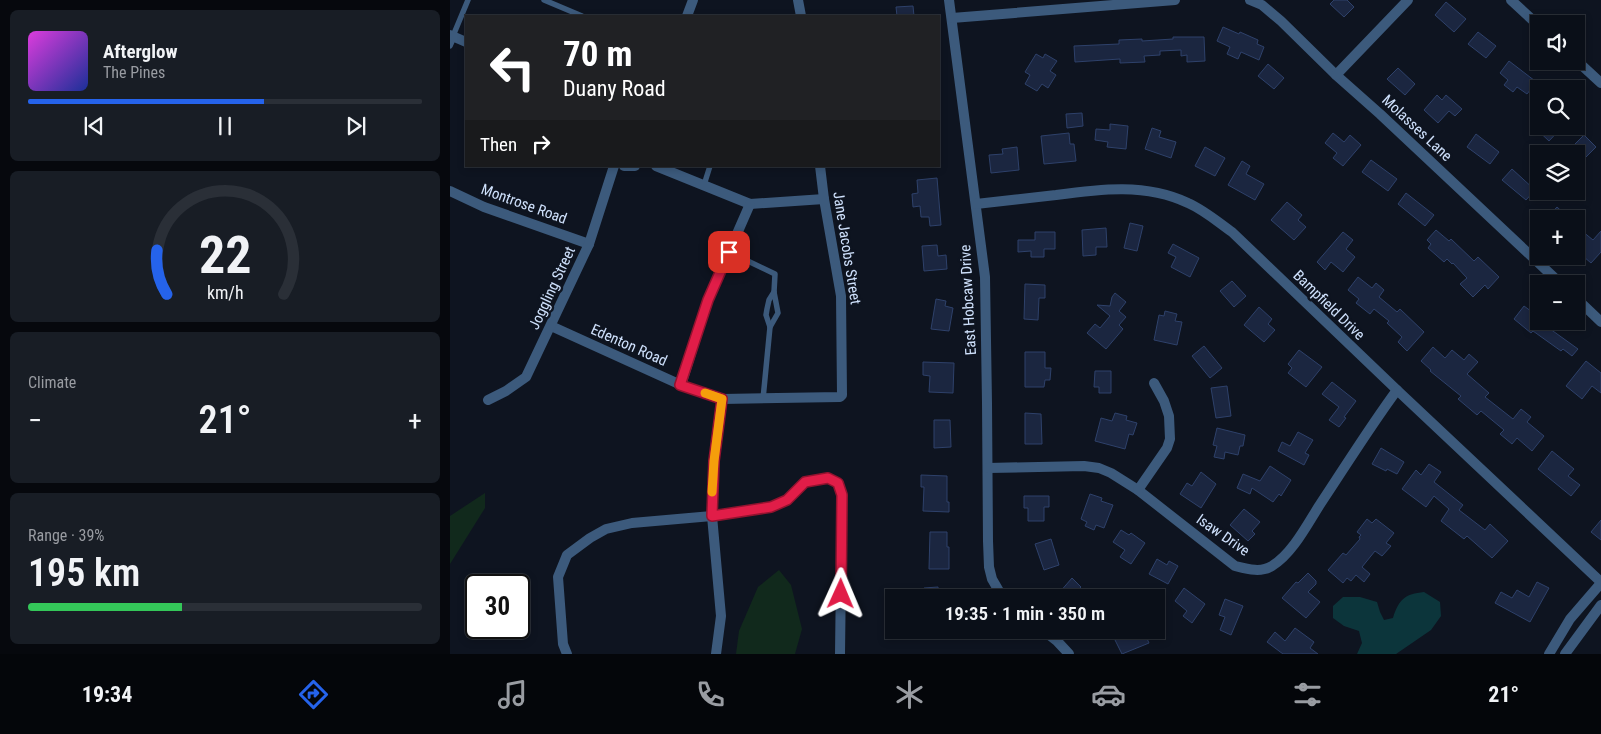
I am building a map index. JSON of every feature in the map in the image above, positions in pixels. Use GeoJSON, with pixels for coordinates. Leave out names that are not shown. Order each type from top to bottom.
{"type":"FeatureCollection","features":[{"type":"Feature","properties":{"kind":"street"},"geometry":{"type":"LineString","coordinates":[[688,15],[693,0]]}},
{"type":"Feature","properties":{"kind":"street"},"geometry":{"type":"LineString","coordinates":[[798,0],[800,15]]}},
{"type":"Feature","properties":{"kind":"street","name":"East Hobcaw Drive"},"geometry":{"type":"LineString","coordinates":[[949,0],[985,277],[989,567],[998,589]]}},
{"type":"Feature","properties":{"kind":"street"},"geometry":{"type":"LineString","coordinates":[[952,18],[1175,0]]}},
{"type":"Feature","properties":{"kind":"street","name":"Molasses Lane"},"geometry":{"type":"LineString","coordinates":[[1250,0],[1262,5],[1281,21],[1336,75],[1551,275]]}},
{"type":"Feature","properties":{"kind":"street"},"geometry":{"type":"LineString","coordinates":[[1336,75],[1408,0]]}},
{"type":"Feature","properties":{"kind":"street"},"geometry":{"type":"LineString","coordinates":[[1511,0],[1530,18]]}},
{"type":"Feature","properties":{"kind":"street"},"geometry":{"type":"LineString","coordinates":[[452,39],[465,42]]}},
{"type":"Feature","properties":{"kind":"street"},"geometry":{"type":"LineString","coordinates":[[1585,68],[1601,83]]}},
{"type":"Feature","properties":{"kind":"street","name":"Joggling Street"},"geometry":{"type":"LineString","coordinates":[[488,400],[506,391],[526,377],[589,244],[614,167]]}},
{"type":"Feature","properties":{"kind":"street"},"geometry":{"type":"LineString","coordinates":[[659,167],[750,204],[824,199]]}},
{"type":"Feature","properties":{"kind":"street","name":"Jane Jacobs Street"},"geometry":{"type":"LineString","coordinates":[[820,167],[824,199],[842,296],[842,395]]}},
{"type":"Feature","properties":{"kind":"street","name":"Bampfield Drive"},"geometry":{"type":"LineString","coordinates":[[976,204],[1125,188],[1156,193],[1187,202],[1214,218],[1232,232],[1601,582]]}},
{"type":"Feature","properties":{"kind":"street","name":"Montrose Road"},"geometry":{"type":"LineString","coordinates":[[450,191],[484,207],[589,244]]}},
{"type":"Feature","properties":{"kind":"street"},"geometry":{"type":"LineString","coordinates":[[680,385],[708,300],[750,204]]}},
{"type":"Feature","properties":{"kind":"street"},"geometry":{"type":"LineString","coordinates":[[1585,307],[1601,322]]}},
{"type":"Feature","properties":{"kind":"street","name":"Edenton Road"},"geometry":{"type":"LineString","coordinates":[[551,326],[680,385],[722,399],[837,398],[842,395]]}},
{"type":"Feature","properties":{"kind":"street"},"geometry":{"type":"LineString","coordinates":[[1138,490],[1167,448],[1170,439],[1169,416],[1164,401],[1154,383]]}},
{"type":"Feature","properties":{"kind":"street","name":"Isaw Drive"},"geometry":{"type":"LineString","coordinates":[[988,468],[1084,466],[1099,468],[1111,473],[1138,490],[1235,566],[1248,570],[1270,568],[1281,560],[1298,539],[1372,424],[1397,390]]}},
{"type":"Feature","properties":{"kind":"street"},"geometry":{"type":"LineString","coordinates":[[716,654],[722,616],[712,516],[714,461],[722,399]]}},
{"type":"Feature","properties":{"kind":"street"},"geometry":{"type":"LineString","coordinates":[[567,654],[563,644],[558,578],[567,555],[590,538],[606,529],[632,523],[712,516],[771,507],[787,500],[805,482],[828,478],[838,483],[842,495],[840,654]]}},
{"type":"Feature","properties":{"kind":"street"},"geometry":{"type":"LineString","coordinates":[[1549,654],[1570,619],[1601,582]]}},
{"type":"Feature","properties":{"kind":"street"},"geometry":{"type":"LineString","coordinates":[[1565,654],[1601,605]]}},
{"type":"Feature","properties":{"kind":"street"},"geometry":{"type":"LineString","coordinates":[[1054,639],[1069,654]]}},
{"type":"Feature","properties":{"kind":"lane"},"geometry":{"type":"LineString","coordinates":[[452,39],[468,0]]}},
{"type":"Feature","properties":{"kind":"lane"},"geometry":{"type":"LineString","coordinates":[[544,0],[580,15]]}},
{"type":"Feature","properties":{"kind":"lane"},"geometry":{"type":"LineString","coordinates":[[704,185],[710,167]]}},
{"type":"Feature","properties":{"kind":"lane"},"geometry":{"type":"LineString","coordinates":[[729,252],[775,274],[774,292],[778,313],[770,327]]}},
{"type":"Feature","properties":{"kind":"lane"},"geometry":{"type":"LineString","coordinates":[[763,399],[770,327],[766,315],[769,300],[774,292]]}},
{"type":"Feature","properties":{"kind":"shaded area"},"geometry":{"type":"Polygon","coordinates":[[[485,493],[485,508],[450,564],[450,516],[485,493]]]}},
{"type":"Feature","properties":{"kind":"shaded area"},"geometry":{"type":"Polygon","coordinates":[[[779,570],[791,585],[802,629],[795,654],[736,654],[739,631],[758,587],[779,570]]]}},
{"type":"Feature","properties":{"kind":"shaded area"},"geometry":{"type":"Polygon","coordinates":[[[1424,592],[1440,602],[1441,616],[1431,630],[1396,654],[1357,654],[1362,643],[1359,631],[1344,626],[1333,618],[1333,606],[1343,597],[1360,597],[1377,602],[1384,620],[1393,618],[1400,602],[1407,596],[1424,592]]]}},
{"type":"Feature","properties":{"kind":"building"},"geometry":{"type":"Polygon","coordinates":[[[1334,0],[1347,0],[1354,7],[1344,17],[1330,4],[1334,0]]]}},
{"type":"Feature","properties":{"kind":"building"},"geometry":{"type":"Polygon","coordinates":[[[1446,2],[1466,19],[1454,32],[1435,15],[1446,2]]]}},
{"type":"Feature","properties":{"kind":"building"},"geometry":{"type":"Polygon","coordinates":[[[913,6],[914,15],[897,15],[896,7],[913,6]]]}},
{"type":"Feature","properties":{"kind":"building"},"geometry":{"type":"Polygon","coordinates":[[[1223,27],[1258,40],[1257,44],[1264,47],[1259,60],[1241,52],[1238,59],[1227,54],[1230,47],[1217,41],[1223,27]]]}},
{"type":"Feature","properties":{"kind":"building"},"geometry":{"type":"Polygon","coordinates":[[[1478,32],[1496,46],[1486,58],[1468,44],[1478,32]]]}},
{"type":"Feature","properties":{"kind":"building"},"geometry":{"type":"Polygon","coordinates":[[[1173,37],[1204,37],[1205,61],[1187,62],[1187,55],[1181,56],[1181,50],[1160,51],[1160,55],[1144,56],[1145,62],[1120,63],[1120,59],[1075,62],[1074,46],[1119,44],[1119,40],[1142,39],[1142,41],[1173,39],[1173,37]]]}},
{"type":"Feature","properties":{"kind":"building"},"geometry":{"type":"Polygon","coordinates":[[[1036,54],[1043,58],[1045,54],[1057,61],[1050,71],[1056,75],[1048,88],[1042,84],[1037,91],[1025,84],[1030,75],[1025,72],[1036,54]]]}},
{"type":"Feature","properties":{"kind":"building"},"geometry":{"type":"Polygon","coordinates":[[[1509,61],[1534,80],[1530,80],[1530,90],[1527,94],[1517,87],[1513,92],[1504,85],[1508,80],[1500,73],[1509,61]]]}},
{"type":"Feature","properties":{"kind":"building"},"geometry":{"type":"Polygon","coordinates":[[[1268,64],[1284,78],[1274,89],[1258,76],[1268,64]]]}},
{"type":"Feature","properties":{"kind":"building"},"geometry":{"type":"Polygon","coordinates":[[[1398,68],[1415,84],[1405,95],[1387,79],[1398,68]]]}},
{"type":"Feature","properties":{"kind":"building"},"geometry":{"type":"Polygon","coordinates":[[[1437,95],[1442,100],[1446,95],[1462,109],[1455,116],[1449,111],[1438,123],[1424,110],[1437,95]]]}},
{"type":"Feature","properties":{"kind":"building"},"geometry":{"type":"Polygon","coordinates":[[[1082,113],[1083,126],[1067,128],[1066,114],[1082,113]]]}},
{"type":"Feature","properties":{"kind":"building"},"geometry":{"type":"Polygon","coordinates":[[[1110,124],[1128,126],[1126,149],[1107,147],[1108,142],[1095,140],[1096,129],[1110,130],[1110,124]]]}},
{"type":"Feature","properties":{"kind":"building"},"geometry":{"type":"Polygon","coordinates":[[[1152,128],[1161,131],[1159,137],[1176,142],[1171,158],[1145,149],[1152,128]]]}},
{"type":"Feature","properties":{"kind":"building"},"geometry":{"type":"Polygon","coordinates":[[[1069,133],[1070,144],[1074,144],[1076,161],[1044,164],[1041,136],[1069,133]]]}},
{"type":"Feature","properties":{"kind":"building"},"geometry":{"type":"Polygon","coordinates":[[[1333,133],[1344,142],[1350,135],[1361,145],[1343,166],[1333,158],[1337,153],[1325,143],[1333,133]]]}},
{"type":"Feature","properties":{"kind":"building"},"geometry":{"type":"Polygon","coordinates":[[[1476,134],[1499,152],[1490,164],[1467,147],[1476,134]]]}},
{"type":"Feature","properties":{"kind":"building"},"geometry":{"type":"Polygon","coordinates":[[[1543,135],[1555,135],[1549,141],[1543,135]]]}},
{"type":"Feature","properties":{"kind":"building"},"geometry":{"type":"Polygon","coordinates":[[[1584,135],[1596,147],[1585,158],[1585,145],[1574,145],[1584,135]]]}},
{"type":"Feature","properties":{"kind":"building"},"geometry":{"type":"Polygon","coordinates":[[[1017,147],[1019,170],[991,173],[989,155],[1003,154],[1002,149],[1017,147]]]}},
{"type":"Feature","properties":{"kind":"building"},"geometry":{"type":"Polygon","coordinates":[[[1205,147],[1225,158],[1215,176],[1195,166],[1205,147]]]}},
{"type":"Feature","properties":{"kind":"building"},"geometry":{"type":"Polygon","coordinates":[[[1371,160],[1397,179],[1388,191],[1362,172],[1371,160]]]}},
{"type":"Feature","properties":{"kind":"building"},"geometry":{"type":"Polygon","coordinates":[[[1242,161],[1250,166],[1246,174],[1264,184],[1255,200],[1228,185],[1242,161]]]}},
{"type":"Feature","properties":{"kind":"building"},"geometry":{"type":"Polygon","coordinates":[[[1512,169],[1530,185],[1530,196],[1526,200],[1502,180],[1512,169]]]}},
{"type":"Feature","properties":{"kind":"building"},"geometry":{"type":"Polygon","coordinates":[[[937,178],[941,225],[930,226],[929,217],[921,217],[920,206],[913,207],[912,194],[918,193],[917,180],[937,178]]]}},
{"type":"Feature","properties":{"kind":"building"},"geometry":{"type":"Polygon","coordinates":[[[1406,193],[1434,215],[1425,226],[1398,204],[1406,193]]]}},
{"type":"Feature","properties":{"kind":"building"},"geometry":{"type":"Polygon","coordinates":[[[1287,202],[1302,215],[1298,220],[1306,227],[1294,240],[1271,220],[1287,202]]]}},
{"type":"Feature","properties":{"kind":"building"},"geometry":{"type":"Polygon","coordinates":[[[1130,223],[1143,226],[1137,251],[1124,248],[1130,223]]]}},
{"type":"Feature","properties":{"kind":"building"},"geometry":{"type":"Polygon","coordinates":[[[1106,228],[1107,247],[1096,247],[1096,255],[1083,256],[1082,230],[1106,228]]]}},
{"type":"Feature","properties":{"kind":"building"},"geometry":{"type":"Polygon","coordinates":[[[1436,230],[1449,241],[1451,239],[1474,261],[1478,257],[1499,277],[1488,289],[1485,285],[1473,297],[1460,284],[1467,278],[1453,263],[1447,259],[1444,262],[1428,248],[1431,244],[1427,240],[1436,230]]]}},
{"type":"Feature","properties":{"kind":"building"},"geometry":{"type":"Polygon","coordinates":[[[1601,231],[1601,252],[1591,263],[1585,258],[1585,233],[1593,240],[1601,231]]]}},
{"type":"Feature","properties":{"kind":"building"},"geometry":{"type":"Polygon","coordinates":[[[1035,232],[1055,232],[1055,249],[1044,249],[1044,257],[1031,257],[1031,251],[1018,252],[1018,240],[1035,240],[1035,232]]]}},
{"type":"Feature","properties":{"kind":"building"},"geometry":{"type":"Polygon","coordinates":[[[1343,232],[1353,240],[1346,249],[1355,257],[1343,272],[1331,262],[1325,270],[1317,262],[1343,232]]]}},
{"type":"Feature","properties":{"kind":"building"},"geometry":{"type":"Polygon","coordinates":[[[1173,244],[1199,258],[1190,277],[1171,267],[1176,257],[1168,253],[1173,244]]]}},
{"type":"Feature","properties":{"kind":"building"},"geometry":{"type":"Polygon","coordinates":[[[937,245],[938,256],[946,255],[947,269],[924,271],[922,246],[937,245]]]}},
{"type":"Feature","properties":{"kind":"building"},"geometry":{"type":"Polygon","coordinates":[[[1358,277],[1372,288],[1376,283],[1384,290],[1379,297],[1397,312],[1400,309],[1424,332],[1407,351],[1398,342],[1402,337],[1387,323],[1389,321],[1374,309],[1370,314],[1356,303],[1359,299],[1348,290],[1358,277]]]}},
{"type":"Feature","properties":{"kind":"building"},"geometry":{"type":"Polygon","coordinates":[[[1232,281],[1246,296],[1234,307],[1220,291],[1232,281]]]}},
{"type":"Feature","properties":{"kind":"building"},"geometry":{"type":"Polygon","coordinates":[[[1025,284],[1045,285],[1045,298],[1039,298],[1038,320],[1024,319],[1025,284]]]}},
{"type":"Feature","properties":{"kind":"building"},"geometry":{"type":"Polygon","coordinates":[[[1115,293],[1126,302],[1119,311],[1126,317],[1119,325],[1123,329],[1106,349],[1087,333],[1095,324],[1100,328],[1110,316],[1097,305],[1110,306],[1115,293]]]}},
{"type":"Feature","properties":{"kind":"building"},"geometry":{"type":"Polygon","coordinates":[[[936,299],[946,301],[945,306],[953,308],[949,331],[931,329],[936,299]]]}},
{"type":"Feature","properties":{"kind":"building"},"geometry":{"type":"Polygon","coordinates":[[[1524,306],[1530,310],[1530,330],[1552,330],[1578,349],[1572,356],[1563,349],[1561,351],[1533,331],[1531,333],[1514,319],[1524,306]]]}},
{"type":"Feature","properties":{"kind":"building"},"geometry":{"type":"Polygon","coordinates":[[[1259,307],[1272,319],[1268,324],[1275,330],[1264,342],[1244,325],[1259,307]]]}},
{"type":"Feature","properties":{"kind":"building"},"geometry":{"type":"Polygon","coordinates":[[[1165,311],[1177,314],[1175,321],[1182,322],[1177,345],[1154,340],[1159,315],[1164,316],[1165,311]]]}},
{"type":"Feature","properties":{"kind":"building"},"geometry":{"type":"Polygon","coordinates":[[[1204,346],[1222,368],[1210,378],[1192,356],[1204,346]]]}},
{"type":"Feature","properties":{"kind":"building"},"geometry":{"type":"Polygon","coordinates":[[[1433,347],[1445,358],[1452,350],[1464,360],[1469,354],[1478,362],[1467,374],[1489,393],[1485,397],[1513,419],[1521,409],[1531,417],[1527,422],[1544,436],[1532,451],[1517,438],[1512,444],[1500,434],[1504,430],[1481,411],[1477,415],[1458,399],[1461,396],[1430,371],[1421,361],[1433,347]]]}},
{"type":"Feature","properties":{"kind":"building"},"geometry":{"type":"Polygon","coordinates":[[[1299,350],[1322,367],[1306,387],[1288,373],[1292,368],[1288,364],[1299,350]]]}},
{"type":"Feature","properties":{"kind":"building"},"geometry":{"type":"Polygon","coordinates":[[[1025,352],[1045,352],[1045,368],[1051,368],[1050,380],[1045,380],[1044,387],[1025,387],[1025,352]]]}},
{"type":"Feature","properties":{"kind":"building"},"geometry":{"type":"Polygon","coordinates":[[[1586,361],[1601,373],[1601,393],[1592,386],[1582,399],[1566,386],[1586,361]]]}},
{"type":"Feature","properties":{"kind":"building"},"geometry":{"type":"Polygon","coordinates":[[[923,362],[954,363],[953,393],[929,392],[930,376],[923,375],[923,362]]]}},
{"type":"Feature","properties":{"kind":"building"},"geometry":{"type":"Polygon","coordinates":[[[1095,371],[1111,371],[1111,393],[1099,393],[1099,387],[1094,387],[1095,371]]]}},
{"type":"Feature","properties":{"kind":"building"},"geometry":{"type":"Polygon","coordinates":[[[1332,382],[1356,401],[1339,427],[1329,420],[1339,407],[1322,394],[1332,382]]]}},
{"type":"Feature","properties":{"kind":"building"},"geometry":{"type":"Polygon","coordinates":[[[1227,386],[1231,416],[1216,418],[1211,388],[1227,386]]]}},
{"type":"Feature","properties":{"kind":"building"},"geometry":{"type":"Polygon","coordinates":[[[1025,413],[1041,414],[1042,444],[1025,444],[1025,413]]]}},
{"type":"Feature","properties":{"kind":"building"},"geometry":{"type":"Polygon","coordinates":[[[1115,413],[1127,416],[1126,420],[1137,423],[1133,435],[1129,434],[1125,449],[1095,441],[1101,418],[1112,421],[1115,413]]]}},
{"type":"Feature","properties":{"kind":"building"},"geometry":{"type":"Polygon","coordinates":[[[934,420],[950,420],[951,447],[934,448],[934,420]]]}},
{"type":"Feature","properties":{"kind":"building"},"geometry":{"type":"Polygon","coordinates":[[[1217,428],[1245,435],[1243,446],[1240,446],[1238,455],[1225,452],[1224,459],[1214,457],[1217,446],[1213,445],[1217,428]]]}},
{"type":"Feature","properties":{"kind":"building"},"geometry":{"type":"Polygon","coordinates":[[[1298,432],[1313,440],[1305,453],[1309,455],[1304,465],[1278,451],[1282,442],[1290,446],[1298,432]]]}},
{"type":"Feature","properties":{"kind":"building"},"geometry":{"type":"Polygon","coordinates":[[[1381,448],[1404,462],[1397,474],[1372,464],[1381,448]]]}},
{"type":"Feature","properties":{"kind":"building"},"geometry":{"type":"Polygon","coordinates":[[[1552,451],[1574,469],[1568,476],[1580,485],[1571,496],[1538,469],[1552,451]]]}},
{"type":"Feature","properties":{"kind":"building"},"geometry":{"type":"Polygon","coordinates":[[[1429,464],[1441,472],[1434,482],[1463,505],[1459,510],[1485,530],[1490,524],[1508,541],[1492,558],[1467,536],[1464,539],[1441,521],[1449,509],[1434,496],[1426,507],[1402,489],[1416,470],[1421,475],[1429,464]]]}},
{"type":"Feature","properties":{"kind":"building"},"geometry":{"type":"Polygon","coordinates":[[[1270,466],[1291,480],[1281,496],[1279,494],[1273,502],[1252,488],[1250,494],[1237,488],[1243,474],[1260,481],[1270,466]]]}},
{"type":"Feature","properties":{"kind":"building"},"geometry":{"type":"Polygon","coordinates":[[[1201,472],[1216,484],[1201,508],[1180,494],[1187,483],[1192,486],[1201,472]]]}},
{"type":"Feature","properties":{"kind":"building"},"geometry":{"type":"Polygon","coordinates":[[[921,475],[947,476],[949,512],[923,511],[924,487],[921,487],[921,475]]]}},
{"type":"Feature","properties":{"kind":"building"},"geometry":{"type":"Polygon","coordinates":[[[1090,494],[1102,498],[1101,501],[1113,505],[1104,528],[1096,525],[1094,530],[1085,526],[1087,522],[1081,519],[1090,494]]]}},
{"type":"Feature","properties":{"kind":"building"},"geometry":{"type":"Polygon","coordinates":[[[1024,496],[1049,496],[1049,507],[1044,507],[1044,521],[1028,521],[1028,508],[1024,508],[1024,496]]]}},
{"type":"Feature","properties":{"kind":"building"},"geometry":{"type":"Polygon","coordinates":[[[1244,509],[1260,522],[1252,531],[1255,534],[1248,541],[1230,525],[1244,509]]]}},
{"type":"Feature","properties":{"kind":"building"},"geometry":{"type":"Polygon","coordinates":[[[1367,519],[1372,523],[1376,519],[1394,533],[1386,543],[1391,546],[1382,556],[1375,551],[1362,567],[1370,574],[1364,582],[1356,575],[1351,581],[1347,578],[1343,583],[1328,570],[1343,553],[1346,555],[1360,539],[1361,535],[1357,532],[1367,519]]]}},
{"type":"Feature","properties":{"kind":"building"},"geometry":{"type":"Polygon","coordinates":[[[1601,520],[1601,540],[1591,532],[1601,520]]]}},
{"type":"Feature","properties":{"kind":"building"},"geometry":{"type":"Polygon","coordinates":[[[1121,530],[1129,535],[1131,533],[1145,543],[1131,564],[1120,557],[1125,550],[1113,542],[1121,530]]]}},
{"type":"Feature","properties":{"kind":"building"},"geometry":{"type":"Polygon","coordinates":[[[930,532],[947,532],[949,569],[929,569],[930,532]]]}},
{"type":"Feature","properties":{"kind":"building"},"geometry":{"type":"Polygon","coordinates":[[[1051,539],[1059,565],[1044,570],[1035,544],[1051,539]]]}},
{"type":"Feature","properties":{"kind":"building"},"geometry":{"type":"Polygon","coordinates":[[[1157,559],[1167,565],[1169,561],[1178,566],[1168,584],[1149,574],[1157,559]]]}},
{"type":"Feature","properties":{"kind":"building"},"geometry":{"type":"Polygon","coordinates":[[[1308,573],[1316,581],[1316,584],[1308,592],[1320,602],[1306,618],[1282,598],[1296,582],[1298,583],[1308,573]]]}},
{"type":"Feature","properties":{"kind":"building"},"geometry":{"type":"Polygon","coordinates":[[[1072,578],[1081,587],[1079,589],[1062,589],[1072,578]]]}},
{"type":"Feature","properties":{"kind":"building"},"geometry":{"type":"Polygon","coordinates":[[[1537,582],[1549,588],[1530,622],[1495,603],[1501,592],[1512,598],[1517,590],[1529,597],[1537,582]]]}},
{"type":"Feature","properties":{"kind":"building"},"geometry":{"type":"Polygon","coordinates":[[[938,587],[938,589],[924,589],[938,587]]]}},
{"type":"Feature","properties":{"kind":"building"},"geometry":{"type":"Polygon","coordinates":[[[1184,588],[1205,604],[1192,623],[1183,616],[1187,611],[1175,601],[1184,588]]]}},
{"type":"Feature","properties":{"kind":"building"},"geometry":{"type":"Polygon","coordinates":[[[1225,599],[1243,606],[1231,635],[1220,630],[1225,617],[1219,615],[1225,599]]]}},
{"type":"Feature","properties":{"kind":"building"},"geometry":{"type":"Polygon","coordinates":[[[1295,628],[1314,642],[1310,648],[1318,654],[1283,654],[1267,642],[1275,632],[1285,641],[1295,628]]]}},
{"type":"Feature","properties":{"kind":"building"},"geometry":{"type":"Polygon","coordinates":[[[1147,639],[1149,643],[1122,654],[1115,640],[1147,639]]]}},
{"type":"Feature","properties":{"kind":"slow traffic"},"geometry":{"type":"LineString","coordinates":[[705,393],[722,399],[712,492]]}},
{"type":"Feature","properties":{"kind":"route"},"geometry":{"type":"LineString","coordinates":[[729,252],[708,300],[680,385],[722,399],[714,461],[712,516],[771,507],[787,500],[805,482],[828,478],[838,483],[842,495],[841,594]]}}]}
